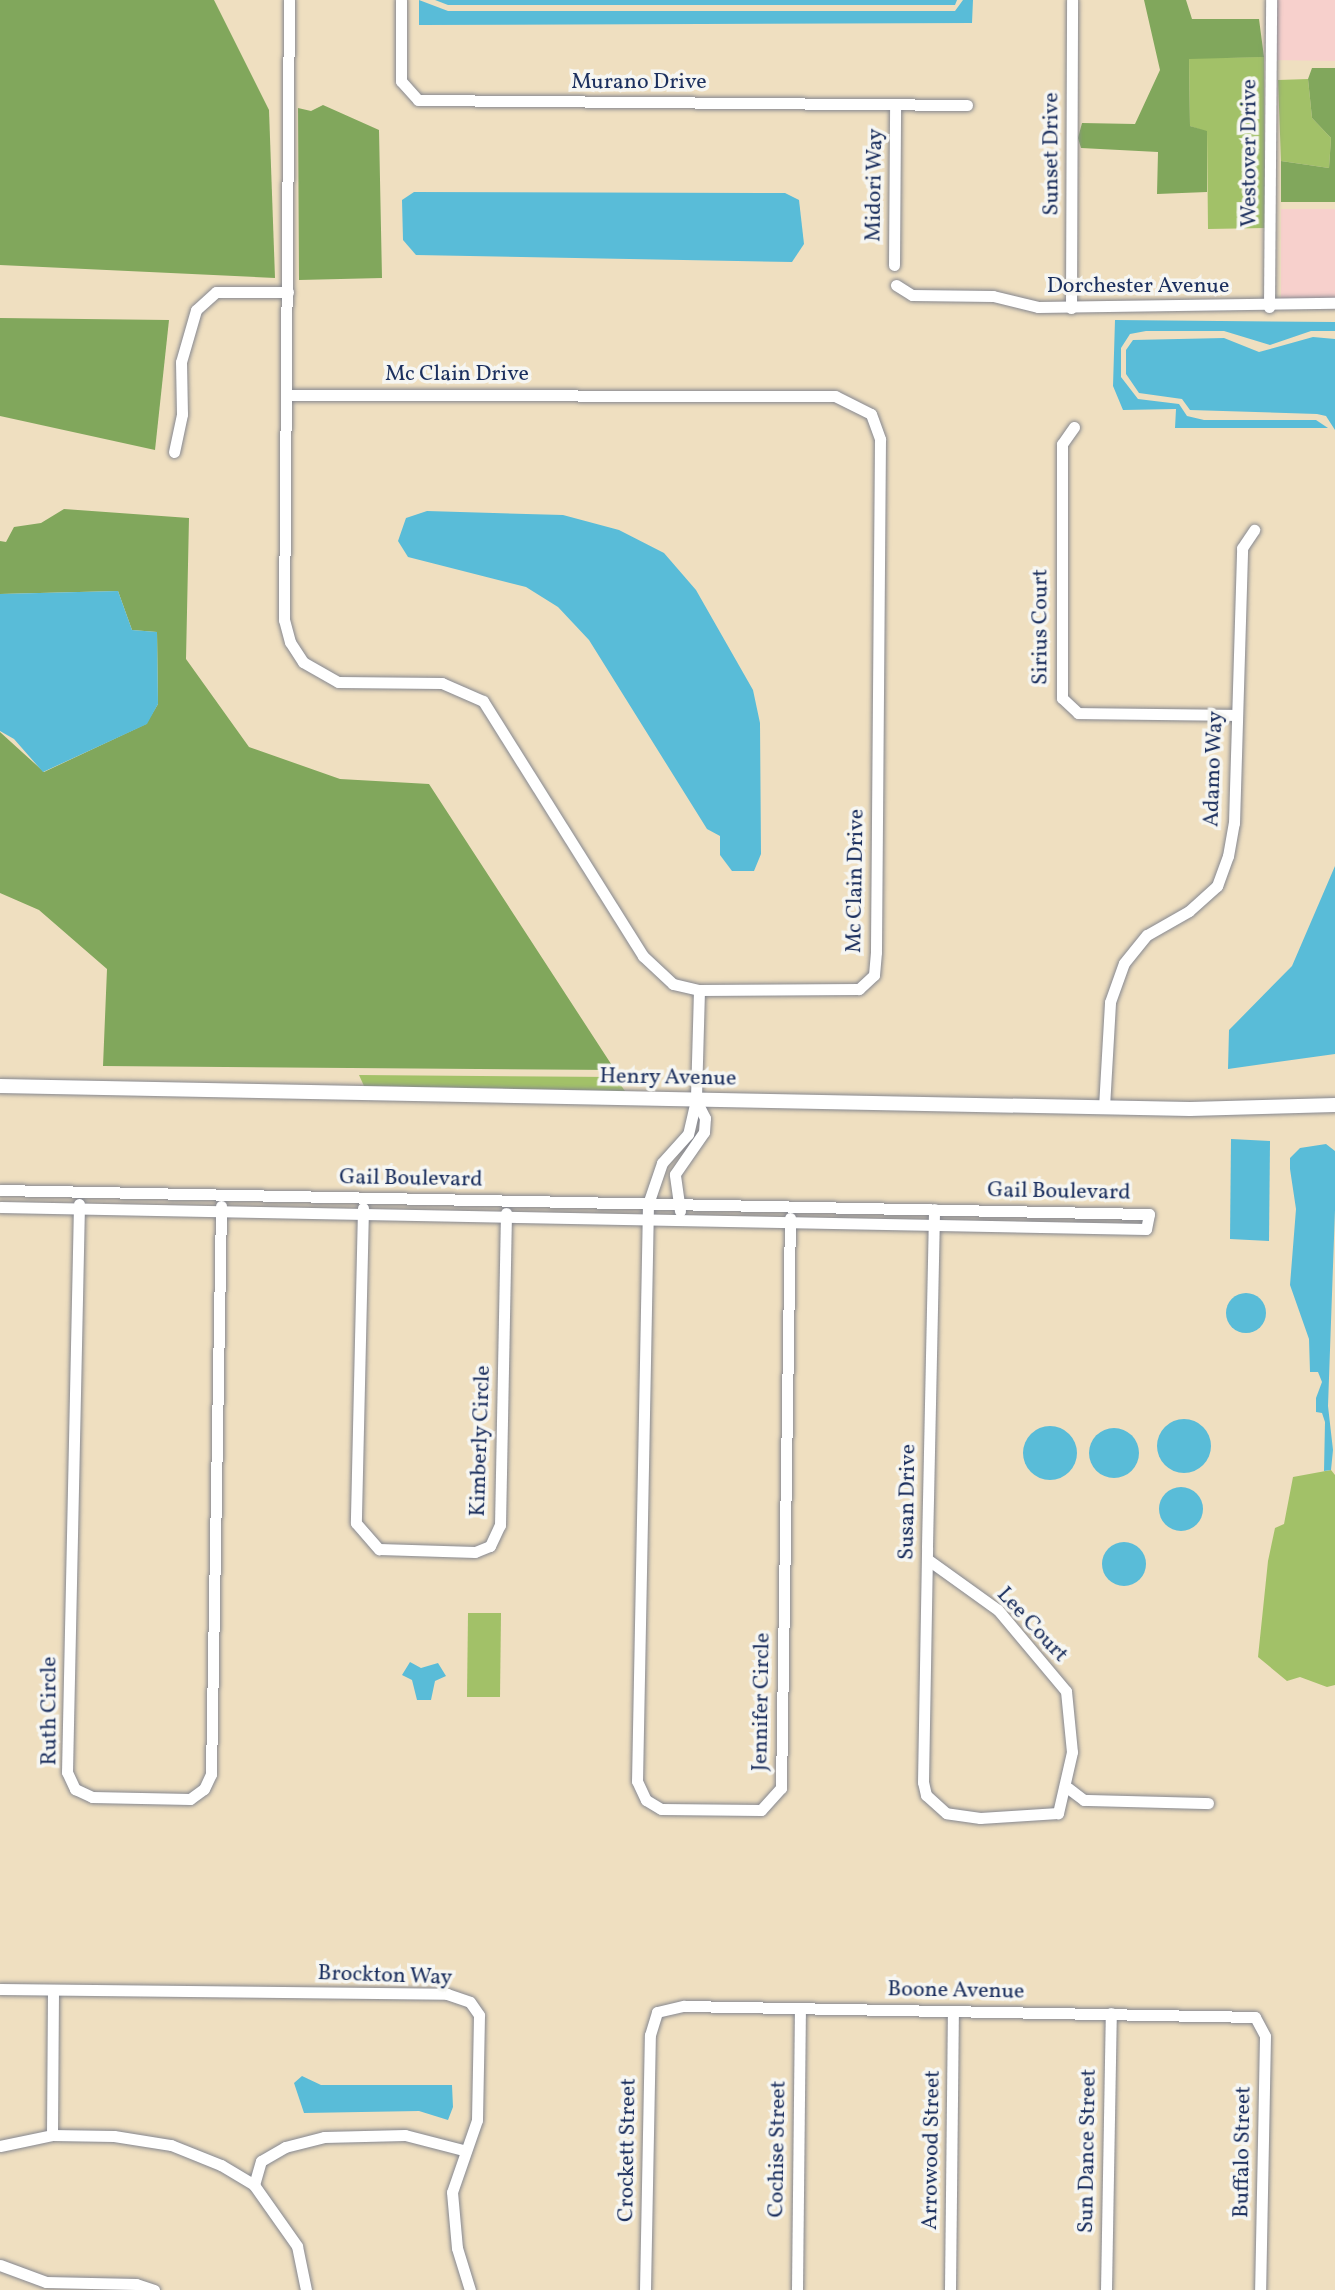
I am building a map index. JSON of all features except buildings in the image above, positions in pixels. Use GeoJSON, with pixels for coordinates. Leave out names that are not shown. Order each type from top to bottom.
{"type":"FeatureCollection","features":[{"type":"Feature","properties":{"kind":"street","name":"Mc Clain Drive"},"geometry":{"type":"LineString","coordinates":[[287,395],[835,396],[871,414],[880,439],[874,975],[859,989],[844,991],[699,990],[673,984],[643,956],[483,701],[442,683],[338,682],[303,662],[284,620],[289,0]]}},
{"type":"Feature","properties":{"kind":"street","name":"Murano Drive"},"geometry":{"type":"LineString","coordinates":[[401,0],[401,81],[418,100],[967,105]]}},
{"type":"Feature","properties":{"kind":"street","name":"Sunset Drive"},"geometry":{"type":"LineString","coordinates":[[1071,308],[1072,0]]}},
{"type":"Feature","properties":{"kind":"street","name":"Westover Drive"},"geometry":{"type":"LineString","coordinates":[[1269,307],[1271,0]]}},
{"type":"Feature","properties":{"kind":"street","name":"Midori Way"},"geometry":{"type":"LineString","coordinates":[[894,265],[895,105]]}},
{"type":"Feature","properties":{"kind":"street","name":"Dorchester Avenue"},"geometry":{"type":"LineString","coordinates":[[896,285],[912,295],[993,296],[1038,307],[1269,307],[1335,303]]}},
{"type":"Feature","properties":{"kind":"street"},"geometry":{"type":"LineString","coordinates":[[174,452],[182,414],[181,362],[196,310],[216,292],[288,292]]}},
{"type":"Feature","properties":{"kind":"street","name":"Sirius Court"},"geometry":{"type":"LineString","coordinates":[[1074,427],[1062,444],[1062,698],[1078,713],[1236,715]]}},
{"type":"Feature","properties":{"kind":"street","name":"Adamo Way"},"geometry":{"type":"LineString","coordinates":[[1104,1107],[1110,1002],[1124,963],[1147,935],[1189,911],[1217,886],[1228,856],[1234,823],[1242,548],[1254,530]]}},
{"type":"Feature","properties":{"kind":"street"},"geometry":{"type":"LineString","coordinates":[[682,1221],[675,1174],[704,1132],[705,1118],[696,1100],[699,990]]}},
{"type":"Feature","properties":{"kind":"street","name":"Henry Avenue"},"geometry":{"type":"LineString","coordinates":[[0,1086],[1104,1107],[1335,1105]]}},
{"type":"Feature","properties":{"kind":"street","name":"Jennifer Circle"},"geometry":{"type":"LineString","coordinates":[[696,1100],[688,1134],[662,1163],[648,1204],[637,1781],[646,1800],[661,1809],[761,1810],[781,1788],[790,1208]]}},
{"type":"Feature","properties":{"kind":"street","name":"Gail Boulevard"},"geometry":{"type":"LineString","coordinates":[[0,1190],[1149,1214],[1146,1229],[0,1207]]}},
{"type":"Feature","properties":{"kind":"street","name":"Ruth Circle"},"geometry":{"type":"LineString","coordinates":[[79,1193],[67,1772],[75,1789],[106,1798],[190,1799],[204,1789],[211,1774],[221,1197]]}},
{"type":"Feature","properties":{"kind":"street","name":"Kimberly Circle"},"geometry":{"type":"LineString","coordinates":[[363,1199],[356,1523],[379,1549],[475,1552],[490,1546],[500,1525],[506,1201]]}},
{"type":"Feature","properties":{"kind":"street","name":"Susan Drive"},"geometry":{"type":"LineString","coordinates":[[934,1209],[926,1795],[946,1813],[980,1818],[1058,1813],[1068,1788]]}},
{"type":"Feature","properties":{"kind":"street","name":"Lee Court"},"geometry":{"type":"LineString","coordinates":[[927,1559],[998,1610],[1066,1691],[1072,1752],[1068,1788]]}},
{"type":"Feature","properties":{"kind":"street"},"geometry":{"type":"LineString","coordinates":[[1068,1788],[1084,1800],[1208,1803]]}},
{"type":"Feature","properties":{"kind":"street","name":"Brockton Way"},"geometry":{"type":"LineString","coordinates":[[0,1989],[447,1994],[470,2002],[479,2015],[477,2120],[463,2150],[452,2192],[457,2248],[470,2290]]}},
{"type":"Feature","properties":{"kind":"street"},"geometry":{"type":"LineString","coordinates":[[52,2135],[53,1991]]}},
{"type":"Feature","properties":{"kind":"street","name":"Boone Avenue"},"geometry":{"type":"LineString","coordinates":[[657,2012],[684,2006],[1255,2017]]}},
{"type":"Feature","properties":{"kind":"street","name":"Cochise Street"},"geometry":{"type":"LineString","coordinates":[[797,2290],[800,2008]]}},
{"type":"Feature","properties":{"kind":"street","name":"Arrowood Street"},"geometry":{"type":"LineString","coordinates":[[950,2290],[953,2011]]}},
{"type":"Feature","properties":{"kind":"street","name":"Crockett Street"},"geometry":{"type":"LineString","coordinates":[[645,2290],[650,2035],[657,2012]]}},
{"type":"Feature","properties":{"kind":"street","name":"Sun Dance Street"},"geometry":{"type":"LineString","coordinates":[[1106,2290],[1111,2013]]}},
{"type":"Feature","properties":{"kind":"street","name":"Buffalo Street"},"geometry":{"type":"LineString","coordinates":[[1255,2017],[1265,2036],[1260,2290]]}},
{"type":"Feature","properties":{"kind":"street"},"geometry":{"type":"LineString","coordinates":[[0,2146],[52,2135],[171,2145],[254,2185],[297,2246],[306,2290]]}},
{"type":"Feature","properties":{"kind":"street"},"geometry":{"type":"LineString","coordinates":[[254,2185],[261,2161],[285,2147],[324,2137],[405,2135],[463,2150]]}},
{"type":"Feature","properties":{"kind":"street"},"geometry":{"type":"LineString","coordinates":[[0,2265],[46,2282],[136,2284],[154,2290]]}},
{"type":"Feature","properties":{"kind":"shaded area"},"geometry":{"type":"Polygon","coordinates":[[[1268,0],[1335,0],[1335,61],[1270,60],[1268,0]]]}},
{"type":"Feature","properties":{"kind":"shaded area"},"geometry":{"type":"Polygon","coordinates":[[[1281,209],[1335,209],[1335,304],[1281,300],[1281,209]]]}},
{"type":"Feature","properties":{"kind":"green space"},"geometry":{"type":"Polygon","coordinates":[[[0,0],[214,0],[269,110],[275,278],[0,265],[0,0]]]}},
{"type":"Feature","properties":{"kind":"green space"},"geometry":{"type":"Polygon","coordinates":[[[1144,0],[1186,0],[1192,19],[1259,19],[1264,57],[1189,59],[1190,126],[1207,131],[1207,192],[1157,194],[1158,152],[1081,148],[1078,138],[1082,123],[1135,124],[1160,70],[1144,0]]]}},
{"type":"Feature","properties":{"kind":"green space"},"geometry":{"type":"Polygon","coordinates":[[[1264,57],[1265,228],[1208,229],[1207,132],[1190,126],[1189,58],[1264,57]]]}},
{"type":"Feature","properties":{"kind":"green space"},"geometry":{"type":"Polygon","coordinates":[[[1312,68],[1335,68],[1335,202],[1281,202],[1281,161],[1329,168],[1331,138],[1312,118],[1308,79],[1312,68]]]}},
{"type":"Feature","properties":{"kind":"green space"},"geometry":{"type":"Polygon","coordinates":[[[1308,79],[1312,118],[1331,138],[1329,168],[1281,161],[1278,80],[1308,79]]]}},
{"type":"Feature","properties":{"kind":"green space"},"geometry":{"type":"Polygon","coordinates":[[[323,105],[379,130],[382,278],[299,280],[298,108],[311,111],[323,105]]]}},
{"type":"Feature","properties":{"kind":"green space"},"geometry":{"type":"Polygon","coordinates":[[[0,318],[169,320],[155,450],[0,416],[0,318]]]}},
{"type":"Feature","properties":{"kind":"green space"},"geometry":{"type":"Polygon","coordinates":[[[64,509],[189,518],[186,659],[249,747],[340,779],[429,784],[615,1070],[103,1066],[107,969],[39,910],[0,893],[0,732],[44,772],[146,724],[158,704],[157,632],[132,630],[118,591],[0,594],[0,541],[6,542],[14,527],[41,523],[64,509]]]}},
{"type":"Feature","properties":{"kind":"green space"},"geometry":{"type":"Polygon","coordinates":[[[359,1075],[615,1077],[625,1091],[364,1086],[359,1075]]]}},
{"type":"Feature","properties":{"kind":"green space"},"geometry":{"type":"Polygon","coordinates":[[[1331,1470],[1335,1475],[1335,1685],[1327,1687],[1300,1677],[1287,1681],[1258,1657],[1268,1561],[1275,1528],[1284,1524],[1293,1477],[1331,1470]]]}},
{"type":"Feature","properties":{"kind":"green space"},"geometry":{"type":"Polygon","coordinates":[[[468,1613],[501,1613],[500,1697],[467,1697],[468,1613]]]}},
{"type":"Feature","properties":{"kind":"water"},"geometry":{"type":"Polygon","coordinates":[[[419,0],[448,11],[955,11],[963,0],[973,0],[972,23],[419,25],[419,0]]]}},
{"type":"Feature","properties":{"kind":"water"},"geometry":{"type":"Polygon","coordinates":[[[435,0],[957,0],[955,5],[448,5],[435,0]]]}},
{"type":"Feature","properties":{"kind":"water"},"geometry":{"type":"Polygon","coordinates":[[[414,192],[785,193],[799,200],[804,244],[792,262],[416,255],[403,240],[402,200],[414,192]]]}},
{"type":"Feature","properties":{"kind":"water"},"geometry":{"type":"Polygon","coordinates":[[[1115,320],[1335,322],[1335,331],[1311,331],[1270,345],[1224,331],[1146,331],[1130,334],[1121,348],[1121,377],[1138,399],[1179,404],[1187,416],[1204,420],[1316,420],[1328,428],[1175,428],[1176,409],[1123,410],[1113,386],[1115,320]]]}},
{"type":"Feature","properties":{"kind":"water"},"geometry":{"type":"Polygon","coordinates":[[[1313,337],[1335,339],[1335,430],[1326,416],[1317,414],[1190,410],[1182,399],[1139,393],[1126,374],[1126,350],[1133,340],[1224,338],[1259,352],[1313,337]]]}},
{"type":"Feature","properties":{"kind":"water"},"geometry":{"type":"Polygon","coordinates":[[[427,511],[563,515],[619,530],[664,553],[696,590],[753,690],[760,723],[761,854],[754,871],[732,871],[720,855],[720,836],[707,829],[589,640],[558,607],[526,587],[408,557],[398,541],[406,518],[427,511]]]}},
{"type":"Feature","properties":{"kind":"water"},"geometry":{"type":"Polygon","coordinates":[[[118,591],[132,630],[157,632],[158,704],[147,724],[43,772],[14,739],[0,731],[0,594],[118,591]]]}},
{"type":"Feature","properties":{"kind":"water"},"geometry":{"type":"Polygon","coordinates":[[[1335,866],[1335,1054],[1228,1069],[1229,1030],[1292,966],[1335,866]]]}},
{"type":"Feature","properties":{"kind":"water"},"geometry":{"type":"Polygon","coordinates":[[[1231,1139],[1270,1141],[1269,1241],[1230,1239],[1231,1139]]]}},
{"type":"Feature","properties":{"kind":"water"},"geometry":{"type":"Polygon","coordinates":[[[1326,1144],[1335,1151],[1335,1210],[1328,1406],[1333,1450],[1331,1470],[1324,1471],[1325,1422],[1322,1413],[1316,1412],[1316,1398],[1322,1382],[1318,1372],[1310,1372],[1309,1339],[1290,1285],[1296,1209],[1290,1158],[1300,1148],[1326,1144]]]}},
{"type":"Feature","properties":{"kind":"water"},"geometry":{"type":"Polygon","coordinates":[[[1246,1293],[1260,1299],[1266,1313],[1260,1327],[1246,1333],[1232,1327],[1226,1313],[1232,1299],[1246,1293]]]}},
{"type":"Feature","properties":{"kind":"water"},"geometry":{"type":"Polygon","coordinates":[[[1184,1419],[1203,1427],[1211,1446],[1203,1465],[1184,1473],[1165,1465],[1157,1446],[1165,1427],[1184,1419]]]}},
{"type":"Feature","properties":{"kind":"water"},"geometry":{"type":"Polygon","coordinates":[[[1050,1426],[1069,1434],[1077,1453],[1069,1472],[1050,1480],[1031,1472],[1023,1453],[1031,1434],[1050,1426]]]}},
{"type":"Feature","properties":{"kind":"water"},"geometry":{"type":"Polygon","coordinates":[[[1114,1428],[1132,1435],[1139,1453],[1132,1471],[1114,1478],[1096,1471],[1089,1453],[1096,1435],[1114,1428]]]}},
{"type":"Feature","properties":{"kind":"water"},"geometry":{"type":"Polygon","coordinates":[[[1181,1487],[1197,1493],[1203,1509],[1197,1525],[1181,1531],[1165,1525],[1159,1509],[1165,1493],[1181,1487]]]}},
{"type":"Feature","properties":{"kind":"water"},"geometry":{"type":"Polygon","coordinates":[[[1124,1542],[1139,1549],[1146,1564],[1139,1579],[1124,1586],[1109,1579],[1102,1564],[1109,1549],[1124,1542]]]}},
{"type":"Feature","properties":{"kind":"water"},"geometry":{"type":"Polygon","coordinates":[[[410,1662],[421,1668],[438,1663],[446,1676],[435,1681],[431,1700],[417,1700],[412,1680],[402,1675],[410,1662]]]}},
{"type":"Feature","properties":{"kind":"water"},"geometry":{"type":"Polygon","coordinates":[[[302,2076],[321,2085],[452,2085],[453,2107],[448,2120],[419,2111],[304,2113],[294,2083],[302,2076]]]}}]}
